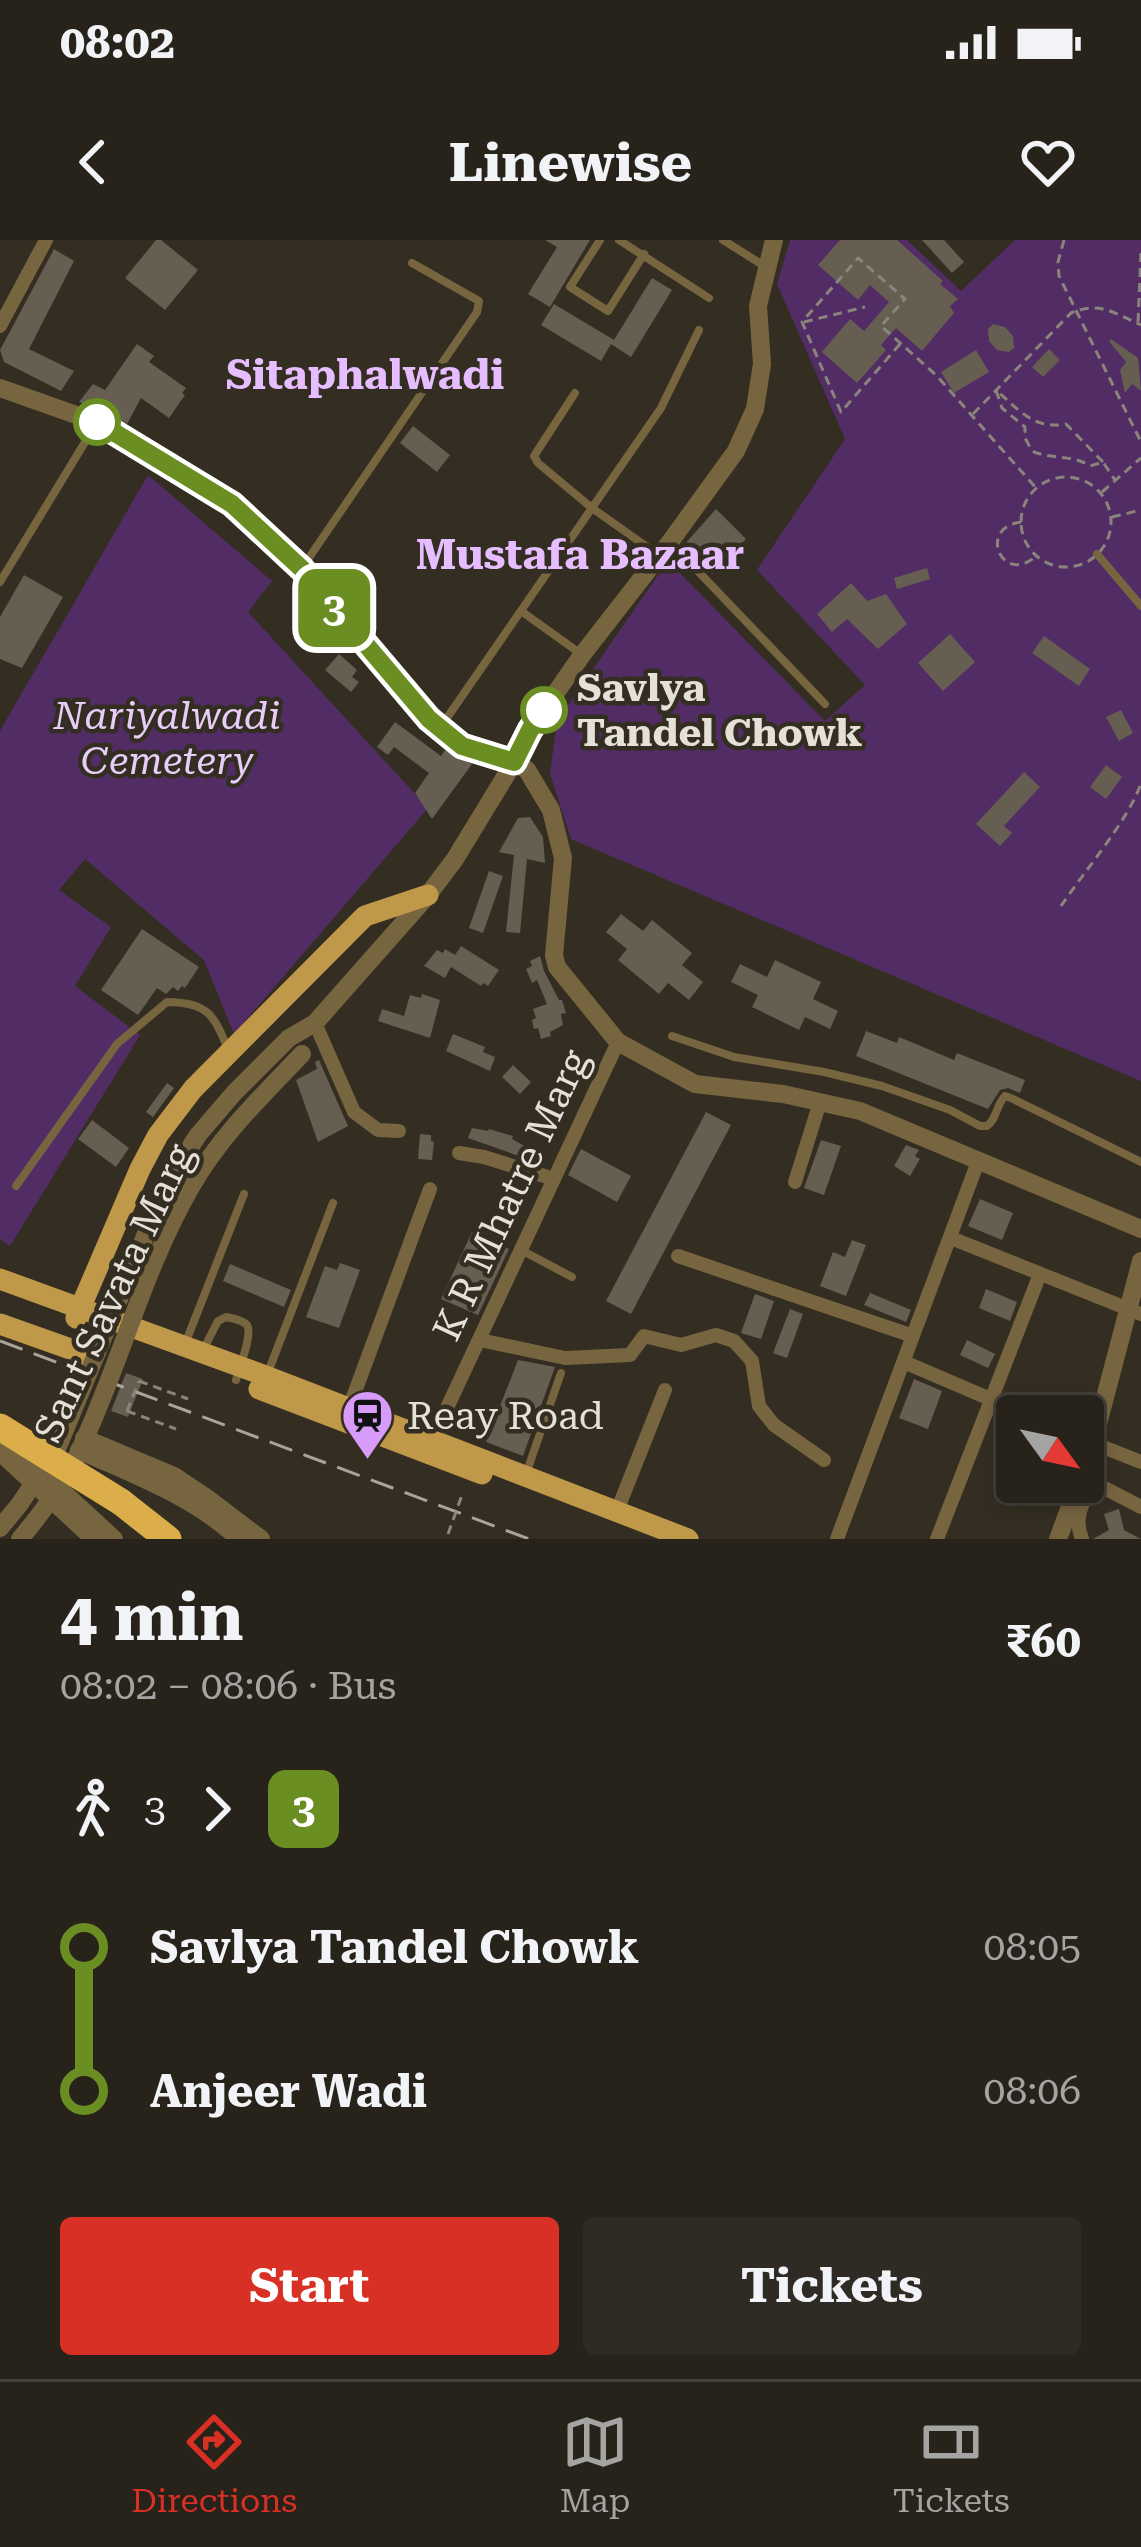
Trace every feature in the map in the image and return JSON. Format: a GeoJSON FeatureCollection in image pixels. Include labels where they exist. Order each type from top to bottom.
{"type":"FeatureCollection","features":[{"type":"Feature","properties":{"kind":"highway"},"geometry":{"type":"LineString","coordinates":[[0,1430],[121,1502],[168,1539]]}},
{"type":"Feature","properties":{"kind":"highway"},"geometry":{"type":"LineString","coordinates":[[0,1448],[38,1466],[143,1539]]}},
{"type":"Feature","properties":{"kind":"main road"},"geometry":{"type":"LineString","coordinates":[[77,1315],[140,1169],[158,1135],[193,1089],[365,916],[428,895]]}},
{"type":"Feature","properties":{"kind":"main road"},"geometry":{"type":"LineString","coordinates":[[0,1280],[77,1315],[264,1383],[435,1458],[655,1539]]}},
{"type":"Feature","properties":{"kind":"main road"},"geometry":{"type":"LineString","coordinates":[[0,1293],[192,1350],[238,1373]]}},
{"type":"Feature","properties":{"kind":"main road"},"geometry":{"type":"LineString","coordinates":[[0,1324],[93,1358]]}},
{"type":"Feature","properties":{"kind":"main road"},"geometry":{"type":"LineString","coordinates":[[264,1383],[349,1408],[688,1539]]}},
{"type":"Feature","properties":{"kind":"street"},"geometry":{"type":"LineString","coordinates":[[0,326],[46,240]]}},
{"type":"Feature","properties":{"kind":"street","name":"Sant Savata Marg"},"geometry":{"type":"LineString","coordinates":[[20,1539],[44,1510],[82,1444],[140,1296],[188,1191],[212,1152],[315,1023],[428,895],[582,655],[736,451],[755,410],[762,364],[758,306],[774,240]]}},
{"type":"Feature","properties":{"kind":"street"},"geometry":{"type":"LineString","coordinates":[[0,388],[97,422],[232,504],[302,569],[439,729],[462,746],[526,770],[551,810],[563,858],[556,967],[618,1042],[694,1084],[784,1094],[860,1111],[1141,1229]]}},
{"type":"Feature","properties":{"kind":"street"},"geometry":{"type":"LineString","coordinates":[[315,1023],[354,1112],[378,1130],[399,1131]]}},
{"type":"Feature","properties":{"kind":"street","name":"K R Mhatre Marg"},"geometry":{"type":"LineString","coordinates":[[432,1440],[618,1042]]}},
{"type":"Feature","properties":{"kind":"street","name":"Sant Savata Marg"},"geometry":{"type":"LineString","coordinates":[[0,1528],[57,1449],[166,1184],[198,1135],[234,1093],[296,1046]]}},
{"type":"Feature","properties":{"kind":"street"},"geometry":{"type":"LineString","coordinates":[[795,1182],[820,1102]]}},
{"type":"Feature","properties":{"kind":"street"},"geometry":{"type":"LineString","coordinates":[[459,1153],[554,1179]]}},
{"type":"Feature","properties":{"kind":"street"},"geometry":{"type":"LineString","coordinates":[[837,1539],[979,1159]]}},
{"type":"Feature","properties":{"kind":"street"},"geometry":{"type":"LineString","coordinates":[[349,1408],[430,1189]]}},
{"type":"Feature","properties":{"kind":"street"},"geometry":{"type":"LineString","coordinates":[[951,1238],[1134,1312]]}},
{"type":"Feature","properties":{"kind":"street"},"geometry":{"type":"LineString","coordinates":[[678,1256],[913,1336]]}},
{"type":"Feature","properties":{"kind":"street"},"geometry":{"type":"LineString","coordinates":[[1104,1396],[1134,1312],[1141,1262]]}},
{"type":"Feature","properties":{"kind":"street"},"geometry":{"type":"LineString","coordinates":[[937,1539],[1040,1274]]}},
{"type":"Feature","properties":{"kind":"street"},"geometry":{"type":"LineString","coordinates":[[480,1340],[566,1358],[630,1355],[644,1336],[681,1345],[716,1335],[734,1342],[752,1361],[759,1406],[774,1425],[824,1460]]}},
{"type":"Feature","properties":{"kind":"street"},"geometry":{"type":"LineString","coordinates":[[904,1362],[996,1402]]}},
{"type":"Feature","properties":{"kind":"street"},"geometry":{"type":"LineString","coordinates":[[617,1511],[665,1390]]}},
{"type":"Feature","properties":{"kind":"street"},"geometry":{"type":"LineString","coordinates":[[0,1430],[114,1539]]}},
{"type":"Feature","properties":{"kind":"street"},"geometry":{"type":"LineString","coordinates":[[82,1444],[220,1521],[239,1539]]}},
{"type":"Feature","properties":{"kind":"street"},"geometry":{"type":"LineString","coordinates":[[82,1444],[174,1476],[260,1539]]}},
{"type":"Feature","properties":{"kind":"street"},"geometry":{"type":"LineString","coordinates":[[1104,1447],[1141,1462]]}},
{"type":"Feature","properties":{"kind":"street"},"geometry":{"type":"LineString","coordinates":[[0,1448],[94,1539]]}},
{"type":"Feature","properties":{"kind":"street"},"geometry":{"type":"LineString","coordinates":[[1104,1488],[1141,1508]]}},
{"type":"Feature","properties":{"kind":"street"},"geometry":{"type":"LineString","coordinates":[[1058,1539],[1074,1503]]}},
{"type":"Feature","properties":{"kind":"street"},"geometry":{"type":"LineString","coordinates":[[1080,1503],[1077,1528],[1082,1539]]}},
{"type":"Feature","properties":{"kind":"lane"},"geometry":{"type":"LineString","coordinates":[[600,240],[570,287],[608,311],[644,254]]}},
{"type":"Feature","properties":{"kind":"lane"},"geometry":{"type":"LineString","coordinates":[[619,240],[709,298]]}},
{"type":"Feature","properties":{"kind":"lane"},"geometry":{"type":"LineString","coordinates":[[723,240],[766,267]]}},
{"type":"Feature","properties":{"kind":"lane"},"geometry":{"type":"LineString","coordinates":[[302,569],[477,312],[478,302],[412,262]]}},
{"type":"Feature","properties":{"kind":"lane"},"geometry":{"type":"LineString","coordinates":[[439,729],[661,408],[699,330]]}},
{"type":"Feature","properties":{"kind":"lane"},"geometry":{"type":"LineString","coordinates":[[575,393],[533,456],[538,463],[592,508],[664,549],[825,704]]}},
{"type":"Feature","properties":{"kind":"lane"},"geometry":{"type":"LineString","coordinates":[[0,582],[97,422]]}},
{"type":"Feature","properties":{"kind":"lane"},"geometry":{"type":"LineString","coordinates":[[1096,554],[1141,607]]}},
{"type":"Feature","properties":{"kind":"lane"},"geometry":{"type":"LineString","coordinates":[[521,610],[582,655]]}},
{"type":"Feature","properties":{"kind":"lane"},"geometry":{"type":"LineString","coordinates":[[16,1186],[117,1044],[167,1002],[194,1002],[213,1016],[230,1052]]}},
{"type":"Feature","properties":{"kind":"lane"},"geometry":{"type":"LineString","coordinates":[[672,1036],[734,1057],[882,1086],[980,1126],[992,1123],[1005,1096],[1141,1162]]}},
{"type":"Feature","properties":{"kind":"lane"},"geometry":{"type":"LineString","coordinates":[[192,1350],[244,1194]]}},
{"type":"Feature","properties":{"kind":"lane"},"geometry":{"type":"LineString","coordinates":[[264,1383],[333,1203]]}},
{"type":"Feature","properties":{"kind":"lane"},"geometry":{"type":"LineString","coordinates":[[521,1250],[572,1277]]}},
{"type":"Feature","properties":{"kind":"lane"},"geometry":{"type":"LineString","coordinates":[[192,1350],[226,1317],[242,1321],[249,1334],[238,1373]]}},
{"type":"Feature","properties":{"kind":"lane"},"geometry":{"type":"LineString","coordinates":[[525,1475],[561,1373]]}},
{"type":"Feature","properties":{"kind":"path"},"geometry":{"type":"LineString","coordinates":[[1064,240],[1059,277],[1141,442]]}},
{"type":"Feature","properties":{"kind":"path"},"geometry":{"type":"LineString","coordinates":[[972,416],[1071,313],[1086,306],[1100,307],[1139,325],[1141,253]]}},
{"type":"Feature","properties":{"kind":"path"},"geometry":{"type":"LineString","coordinates":[[802,322],[858,258],[904,299],[880,326],[937,376],[1036,488]]}},
{"type":"Feature","properties":{"kind":"path"},"geometry":{"type":"LineString","coordinates":[[802,322],[865,307]]}},
{"type":"Feature","properties":{"kind":"path"},"geometry":{"type":"LineString","coordinates":[[802,322],[841,412],[900,344]]}},
{"type":"Feature","properties":{"kind":"path"},"geometry":{"type":"LineString","coordinates":[[996,390],[1001,408],[1025,427],[1032,451],[1081,459],[1090,466],[1103,462]]}},
{"type":"Feature","properties":{"kind":"path"},"geometry":{"type":"LineString","coordinates":[[996,390],[1033,421],[1044,426],[1066,424],[1115,480]]}},
{"type":"Feature","properties":{"kind":"path"},"geometry":{"type":"LineString","coordinates":[[1101,493],[1141,458]]}},
{"type":"Feature","properties":{"kind":"path"},"geometry":{"type":"LineString","coordinates":[[1076,478],[1101,493],[1111,517],[1105,544],[1096,554],[1073,566],[1036,556],[1021,522],[1036,488],[1048,480],[1076,478]]}},
{"type":"Feature","properties":{"kind":"path"},"geometry":{"type":"LineString","coordinates":[[1111,517],[1141,510]]}},
{"type":"Feature","properties":{"kind":"path"},"geometry":{"type":"LineString","coordinates":[[1021,522],[1000,530],[998,553],[1016,566],[1036,556]]}},
{"type":"Feature","properties":{"kind":"path"},"geometry":{"type":"LineString","coordinates":[[1060,906],[1141,783]]}},
{"type":"Feature","properties":{"kind":"path"},"geometry":{"type":"LineString","coordinates":[[176,1429],[127,1411],[139,1381],[188,1399]]}},
{"type":"Feature","properties":{"kind":"path"},"geometry":{"type":"LineString","coordinates":[[448,1534],[462,1496]]}},
{"type":"Feature","properties":{"kind":"green space"},"geometry":{"type":"Polygon","coordinates":[[[790,240],[907,240],[961,291],[1015,240],[1141,240],[1141,1081],[571,839],[550,774],[557,721],[668,561],[825,721],[865,685],[757,570],[845,439],[777,284],[790,240]]]}},
{"type":"Feature","properties":{"kind":"green space","name":"Nariyalwadi Cemetery"},"geometry":{"type":"Polygon","coordinates":[[[148,475],[272,581],[248,612],[428,808],[234,1034],[204,960],[85,859],[59,890],[111,927],[75,986],[140,1035],[10,1246],[0,1239],[0,731],[148,475]]]}},
{"type":"Feature","properties":{"kind":"building"},"geometry":{"type":"Polygon","coordinates":[[[156,240],[198,270],[165,310],[125,278],[156,240]]]}},
{"type":"Feature","properties":{"kind":"building"},"geometry":{"type":"Polygon","coordinates":[[[545,240],[590,240],[550,307],[528,294],[557,247],[545,240]]]}},
{"type":"Feature","properties":{"kind":"building"},"geometry":{"type":"Polygon","coordinates":[[[840,240],[897,240],[958,299],[950,306],[954,313],[922,351],[896,328],[881,345],[886,350],[857,383],[822,352],[850,319],[864,331],[889,302],[870,285],[858,300],[818,265],[840,240]]]}},
{"type":"Feature","properties":{"kind":"building"},"geometry":{"type":"Polygon","coordinates":[[[922,240],[944,240],[964,262],[952,273],[922,240]]]}},
{"type":"Feature","properties":{"kind":"building"},"geometry":{"type":"Polygon","coordinates":[[[54,249],[74,261],[29,349],[74,371],[61,391],[4,362],[0,350],[54,249]]]}},
{"type":"Feature","properties":{"kind":"building"},"geometry":{"type":"Polygon","coordinates":[[[652,278],[672,290],[631,357],[611,344],[601,361],[541,325],[554,304],[614,340],[652,278]]]}},
{"type":"Feature","properties":{"kind":"building"},"geometry":{"type":"Polygon","coordinates":[[[993,324],[1005,327],[1013,336],[1014,348],[1009,352],[997,350],[989,341],[988,329],[993,324]]]}},
{"type":"Feature","properties":{"kind":"building"},"geometry":{"type":"Polygon","coordinates":[[[1111,339],[1138,358],[1141,391],[1132,384],[1125,393],[1120,370],[1126,362],[1111,339]]]}},
{"type":"Feature","properties":{"kind":"building"},"geometry":{"type":"Polygon","coordinates":[[[137,344],[154,356],[149,362],[186,388],[169,418],[141,398],[127,424],[79,402],[93,384],[105,390],[137,344]]]}},
{"type":"Feature","properties":{"kind":"building"},"geometry":{"type":"Polygon","coordinates":[[[1049,349],[1060,360],[1043,377],[1032,367],[1049,349]]]}},
{"type":"Feature","properties":{"kind":"building"},"geometry":{"type":"Polygon","coordinates":[[[976,350],[989,372],[954,393],[941,372],[976,350]]]}},
{"type":"Feature","properties":{"kind":"building"},"geometry":{"type":"Polygon","coordinates":[[[413,426],[450,455],[437,472],[400,443],[413,426]]]}},
{"type":"Feature","properties":{"kind":"building"},"geometry":{"type":"Polygon","coordinates":[[[716,509],[746,539],[712,574],[684,545],[716,509]]]}},
{"type":"Feature","properties":{"kind":"building"},"geometry":{"type":"Polygon","coordinates":[[[927,568],[930,579],[897,589],[894,578],[927,568]]]}},
{"type":"Feature","properties":{"kind":"building"},"geometry":{"type":"Polygon","coordinates":[[[24,575],[63,597],[22,668],[0,659],[0,617],[24,575]]]}},
{"type":"Feature","properties":{"kind":"building"},"geometry":{"type":"Polygon","coordinates":[[[851,583],[867,601],[886,594],[907,624],[878,649],[847,619],[832,632],[817,614],[851,583]]]}},
{"type":"Feature","properties":{"kind":"building"},"geometry":{"type":"Polygon","coordinates":[[[950,634],[975,662],[943,691],[918,663],[950,634]]]}},
{"type":"Feature","properties":{"kind":"building"},"geometry":{"type":"Polygon","coordinates":[[[1044,636],[1090,669],[1079,686],[1032,653],[1044,636]]]}},
{"type":"Feature","properties":{"kind":"building"},"geometry":{"type":"Polygon","coordinates":[[[339,654],[357,670],[352,677],[359,682],[351,692],[325,670],[339,654]]]}},
{"type":"Feature","properties":{"kind":"building"},"geometry":{"type":"Polygon","coordinates":[[[1121,710],[1133,733],[1119,741],[1106,717],[1121,710]]]}},
{"type":"Feature","properties":{"kind":"building"},"geometry":{"type":"Polygon","coordinates":[[[395,722],[441,756],[445,750],[472,764],[432,819],[415,793],[429,773],[394,747],[388,755],[377,747],[395,722]]]}},
{"type":"Feature","properties":{"kind":"building"},"geometry":{"type":"Polygon","coordinates":[[[1106,765],[1122,777],[1106,799],[1090,787],[1106,765]]]}},
{"type":"Feature","properties":{"kind":"building"},"geometry":{"type":"Polygon","coordinates":[[[1024,772],[1040,787],[1004,826],[1012,833],[1000,846],[976,824],[1024,772]]]}},
{"type":"Feature","properties":{"kind":"building"},"geometry":{"type":"Polygon","coordinates":[[[530,817],[543,837],[545,863],[527,859],[520,933],[506,932],[514,855],[499,852],[518,818],[530,817]]]}},
{"type":"Feature","properties":{"kind":"building"},"geometry":{"type":"Polygon","coordinates":[[[489,871],[503,876],[483,933],[469,928],[489,871]]]}},
{"type":"Feature","properties":{"kind":"building"},"geometry":{"type":"Polygon","coordinates":[[[621,914],[643,931],[652,920],[692,953],[682,965],[703,982],[689,1000],[668,983],[659,994],[618,960],[627,949],[606,932],[621,914]]]}},
{"type":"Feature","properties":{"kind":"building"},"geometry":{"type":"Polygon","coordinates":[[[142,929],[199,967],[185,988],[173,987],[166,994],[157,988],[138,1015],[101,990],[142,929]]]}},
{"type":"Feature","properties":{"kind":"building"},"geometry":{"type":"Polygon","coordinates":[[[461,946],[499,970],[488,986],[451,967],[445,978],[424,966],[437,950],[455,955],[461,946]]]}},
{"type":"Feature","properties":{"kind":"building"},"geometry":{"type":"Polygon","coordinates":[[[540,956],[566,1013],[561,1014],[563,1025],[541,1039],[538,1028],[534,1029],[533,1009],[547,1004],[537,980],[532,983],[526,969],[540,956]]]}},
{"type":"Feature","properties":{"kind":"building"},"geometry":{"type":"Polygon","coordinates":[[[775,960],[821,982],[813,999],[838,1011],[830,1029],[805,1017],[799,1030],[752,1007],[758,995],[731,982],[740,964],[767,977],[775,960]]]}},
{"type":"Feature","properties":{"kind":"building"},"geometry":{"type":"Polygon","coordinates":[[[422,994],[440,1000],[430,1038],[378,1021],[382,1009],[404,1016],[410,995],[421,998],[422,994]]]}},
{"type":"Feature","properties":{"kind":"building"},"geometry":{"type":"Polygon","coordinates":[[[866,1031],[897,1043],[899,1037],[954,1060],[957,1053],[1025,1080],[1020,1093],[1000,1090],[988,1109],[856,1056],[866,1031]]]}},
{"type":"Feature","properties":{"kind":"building"},"geometry":{"type":"Polygon","coordinates":[[[453,1034],[485,1047],[483,1052],[495,1057],[490,1071],[446,1051],[453,1034]]]}},
{"type":"Feature","properties":{"kind":"building"},"geometry":{"type":"Polygon","coordinates":[[[319,1060],[348,1126],[318,1142],[296,1080],[317,1069],[319,1060]]]}},
{"type":"Feature","properties":{"kind":"building"},"geometry":{"type":"Polygon","coordinates":[[[513,1065],[531,1082],[520,1094],[502,1077],[513,1065]]]}},
{"type":"Feature","properties":{"kind":"building"},"geometry":{"type":"Polygon","coordinates":[[[167,1083],[174,1088],[153,1117],[146,1112],[167,1083]]]}},
{"type":"Feature","properties":{"kind":"building"},"geometry":{"type":"Polygon","coordinates":[[[706,1112],[731,1125],[631,1314],[606,1301],[706,1112]]]}},
{"type":"Feature","properties":{"kind":"building"},"geometry":{"type":"Polygon","coordinates":[[[92,1120],[129,1148],[116,1167],[78,1139],[92,1120]]]}},
{"type":"Feature","properties":{"kind":"building"},"geometry":{"type":"Polygon","coordinates":[[[472,1128],[513,1136],[537,1153],[533,1161],[468,1138],[472,1128]]]}},
{"type":"Feature","properties":{"kind":"building"},"geometry":{"type":"Polygon","coordinates":[[[420,1134],[431,1135],[432,1160],[418,1159],[420,1134]]]}},
{"type":"Feature","properties":{"kind":"building"},"geometry":{"type":"Polygon","coordinates":[[[821,1140],[841,1146],[824,1195],[804,1188],[821,1140]]]}},
{"type":"Feature","properties":{"kind":"building"},"geometry":{"type":"Polygon","coordinates":[[[906,1145],[919,1150],[915,1156],[920,1159],[910,1176],[894,1166],[906,1145]]]}},
{"type":"Feature","properties":{"kind":"building"},"geometry":{"type":"Polygon","coordinates":[[[581,1149],[631,1176],[617,1202],[568,1175],[581,1149]]]}},
{"type":"Feature","properties":{"kind":"building"},"geometry":{"type":"Polygon","coordinates":[[[980,1199],[1013,1213],[1002,1240],[968,1226],[980,1199]]]}},
{"type":"Feature","properties":{"kind":"building"},"geometry":{"type":"Polygon","coordinates":[[[472,1232],[509,1249],[478,1315],[441,1299],[472,1232]]]}},
{"type":"Feature","properties":{"kind":"building"},"geometry":{"type":"Polygon","coordinates":[[[852,1240],[866,1245],[846,1296],[820,1286],[833,1252],[845,1257],[852,1240]]]}},
{"type":"Feature","properties":{"kind":"building"},"geometry":{"type":"Polygon","coordinates":[[[340,1263],[360,1270],[339,1328],[306,1317],[325,1266],[337,1270],[340,1263]]]}},
{"type":"Feature","properties":{"kind":"building"},"geometry":{"type":"Polygon","coordinates":[[[230,1264],[291,1290],[284,1307],[223,1281],[230,1264]]]}},
{"type":"Feature","properties":{"kind":"building"},"geometry":{"type":"Polygon","coordinates":[[[986,1289],[1017,1302],[1010,1321],[979,1308],[986,1289]]]}},
{"type":"Feature","properties":{"kind":"building"},"geometry":{"type":"Polygon","coordinates":[[[870,1293],[911,1310],[906,1322],[864,1305],[870,1293]]]}},
{"type":"Feature","properties":{"kind":"building"},"geometry":{"type":"Polygon","coordinates":[[[755,1294],[774,1301],[761,1339],[741,1333],[755,1294]]]}},
{"type":"Feature","properties":{"kind":"building"},"geometry":{"type":"Polygon","coordinates":[[[790,1309],[803,1314],[787,1358],[773,1353],[790,1309]]]}},
{"type":"Feature","properties":{"kind":"building"},"geometry":{"type":"Polygon","coordinates":[[[967,1340],[995,1354],[988,1368],[960,1355],[967,1340]]]}},
{"type":"Feature","properties":{"kind":"building"},"geometry":{"type":"Polygon","coordinates":[[[518,1360],[555,1367],[523,1456],[486,1442],[518,1360]]]}},
{"type":"Feature","properties":{"kind":"building"},"geometry":{"type":"Polygon","coordinates":[[[126,1373],[143,1379],[128,1417],[111,1411],[126,1373]]]}},
{"type":"Feature","properties":{"kind":"building"},"geometry":{"type":"Polygon","coordinates":[[[914,1379],[942,1391],[928,1429],[899,1418],[914,1379]]]}},
{"type":"Feature","properties":{"kind":"building"},"geometry":{"type":"Polygon","coordinates":[[[1119,1509],[1124,1530],[1141,1539],[1093,1539],[1109,1530],[1104,1514],[1119,1509]]]}},
{"type":"Feature","properties":{"kind":"railway"},"geometry":{"type":"LineString","coordinates":[[0,1341],[529,1539]]}},
{"type":"Feature","properties":{"kind":"bus line","name":"3"},"geometry":{"type":"LineString","coordinates":[[97,422],[232,504],[302,569],[429,719],[462,746],[514,762],[544,710]]}},
{"type":"Feature","properties":{"kind":"place","name":"Savlya Tandel Chowk"},"geometry":{"type":"Point","coordinates":[544,710]}},
{"type":"Feature","properties":{"kind":"place","name":"Reay Road"},"geometry":{"type":"Point","coordinates":[368,1462]}},
{"type":"Feature","properties":{"kind":"district","name":"Sitaphalwadi"},"geometry":{"type":"Point","coordinates":[365,374]}},
{"type":"Feature","properties":{"kind":"district","name":"Mustafa Bazaar"},"geometry":{"type":"Point","coordinates":[580,554]}}]}
